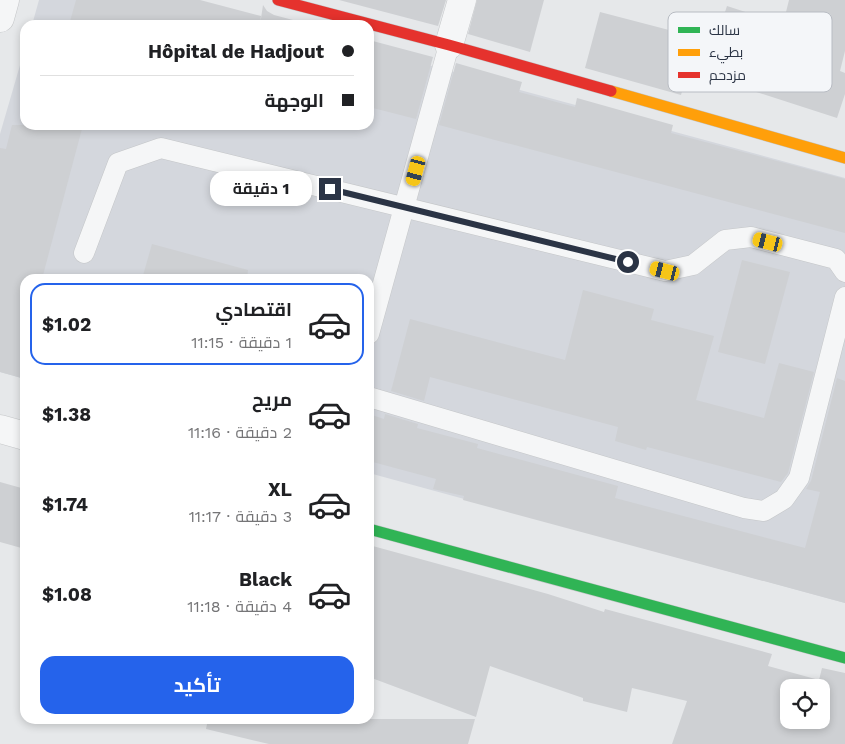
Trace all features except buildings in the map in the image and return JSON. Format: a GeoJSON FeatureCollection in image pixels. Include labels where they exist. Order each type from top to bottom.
{"type":"FeatureCollection","features":[{"type":"Feature","properties":{"kind":"street"},"geometry":{"type":"LineString","coordinates":[[0,18],[5,0]]}},
{"type":"Feature","properties":{"kind":"street"},"geometry":{"type":"LineString","coordinates":[[278,0],[354,20]]}},
{"type":"Feature","properties":{"kind":"street"},"geometry":{"type":"LineString","coordinates":[[449,45],[462,0]]}},
{"type":"Feature","properties":{"kind":"street"},"geometry":{"type":"LineString","coordinates":[[374,25],[845,158]]}},
{"type":"Feature","properties":{"kind":"street"},"geometry":{"type":"LineString","coordinates":[[0,429],[20,435]]}},
{"type":"Feature","properties":{"kind":"street"},"geometry":{"type":"LineString","coordinates":[[374,530],[845,658]]}},
{"type":"Feature","properties":{"kind":"lane"},"geometry":{"type":"LineString","coordinates":[[374,317],[406,207],[449,45]]}},
{"type":"Feature","properties":{"kind":"lane"},"geometry":{"type":"LineString","coordinates":[[84,254],[118,163],[161,148],[665,271],[693,265],[725,240],[750,237],[836,259],[845,272]]}},
{"type":"Feature","properties":{"kind":"lane"},"geometry":{"type":"LineString","coordinates":[[374,398],[744,508],[764,511],[784,498],[799,478],[845,297]]}},
{"type":"Feature","properties":{"kind":"shaded area"},"geometry":{"type":"Polygon","coordinates":[[[39,0],[190,0],[264,20],[33,20],[39,0]]]}},
{"type":"Feature","properties":{"kind":"shaded area"},"geometry":{"type":"Polygon","coordinates":[[[374,50],[845,178],[845,603],[374,474],[374,274],[20,274],[20,378],[0,372],[0,134],[20,65],[20,130],[374,130],[374,50]]]}},
{"type":"Feature","properties":{"kind":"traffic: fast"},"geometry":{"type":"LineString","coordinates":[[374,530],[845,658]]}},
{"type":"Feature","properties":{"kind":"traffic: slow"},"geometry":{"type":"LineString","coordinates":[[611,91],[845,158]]}},
{"type":"Feature","properties":{"kind":"traffic: jam"},"geometry":{"type":"LineString","coordinates":[[278,0],[354,20]]}},
{"type":"Feature","properties":{"kind":"traffic: jam"},"geometry":{"type":"LineString","coordinates":[[374,25],[611,91]]}},
{"type":"Feature","properties":{"kind":"route"},"geometry":{"type":"LineString","coordinates":[[330,189],[628,262]]}}]}
